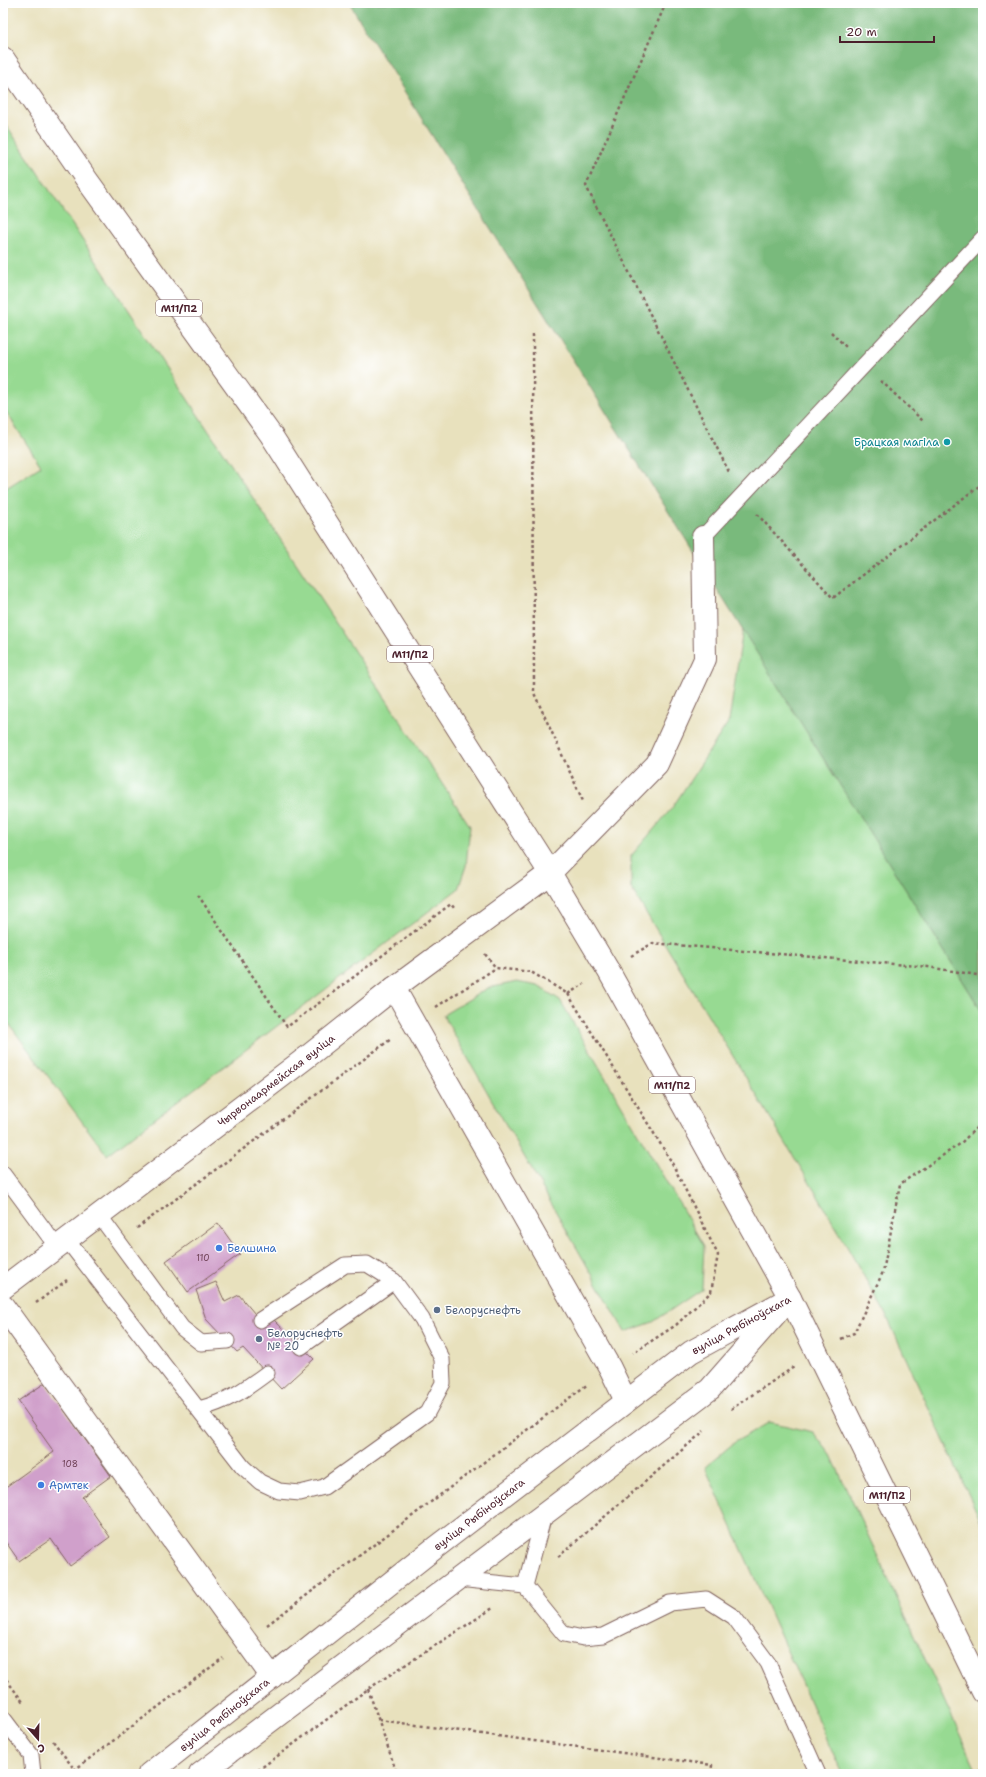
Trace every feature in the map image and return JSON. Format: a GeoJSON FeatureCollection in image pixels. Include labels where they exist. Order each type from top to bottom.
{"type":"FeatureCollection","features":[{"type":"Feature","properties":{"kind":"main road","name":"М11/П2"},"geometry":{"type":"LineString","coordinates":[[3,58],[87,180],[271,435],[550,873],[608,970],[790,1298],[983,1692]]}},
{"type":"Feature","properties":{"kind":"main road","name":"Чырвонаармейская вуліца"},"geometry":{"type":"LineString","coordinates":[[3,1288],[394,988],[550,873],[657,764],[705,659],[703,537]]}},
{"type":"Feature","properties":{"kind":"main road"},"geometry":{"type":"LineString","coordinates":[[394,988],[610,1368],[626,1401]]}},
{"type":"Feature","properties":{"kind":"main road","name":"вуліца Рыбіноўскага"},"geometry":{"type":"LineString","coordinates":[[149,1774],[436,1547],[691,1352],[790,1298]]}},
{"type":"Feature","properties":{"kind":"main road","name":"вуліца Рыбіноўскага"},"geometry":{"type":"LineString","coordinates":[[200,1774],[710,1389],[790,1298]]}},
{"type":"Feature","properties":{"kind":"main road"},"geometry":{"type":"LineString","coordinates":[[8,1313],[272,1677]]}},
{"type":"Feature","properties":{"kind":"lane"},"geometry":{"type":"LineString","coordinates":[[703,537],[983,238]]}},
{"type":"Feature","properties":{"kind":"lane"},"geometry":{"type":"LineString","coordinates":[[3,1174],[62,1243],[87,1266],[243,1467],[260,1482],[280,1491],[300,1493],[324,1487],[427,1414],[443,1383],[442,1359],[422,1319],[394,1281],[367,1264],[345,1265],[260,1320]]}},
{"type":"Feature","properties":{"kind":"lane"},"geometry":{"type":"LineString","coordinates":[[99,1215],[182,1328],[201,1343],[227,1341]]}},
{"type":"Feature","properties":{"kind":"lane"},"geometry":{"type":"LineString","coordinates":[[301,1347],[394,1281]]}},
{"type":"Feature","properties":{"kind":"lane"},"geometry":{"type":"LineString","coordinates":[[199,1409],[220,1403],[240,1393],[267,1373]]}},
{"type":"Feature","properties":{"kind":"lane"},"geometry":{"type":"LineString","coordinates":[[525,1586],[544,1515]]}},
{"type":"Feature","properties":{"kind":"lane"},"geometry":{"type":"LineString","coordinates":[[458,1579],[525,1586],[564,1634],[583,1638],[603,1636],[670,1603],[706,1600],[734,1617],[768,1663],[818,1774]]}},
{"type":"Feature","properties":{"kind":"lane"},"geometry":{"type":"LineString","coordinates":[[3,1718],[31,1755],[33,1774]]}},
{"type":"Feature","properties":{"kind":"path"},"geometry":{"type":"LineString","coordinates":[[666,3],[586,186],[741,497],[833,598],[983,483]]}},
{"type":"Feature","properties":{"kind":"path"},"geometry":{"type":"LineString","coordinates":[[533,334],[534,693],[595,827]]}},
{"type":"Feature","properties":{"kind":"path"},"geometry":{"type":"LineString","coordinates":[[865,365],[923,420]]}},
{"type":"Feature","properties":{"kind":"path"},"geometry":{"type":"LineString","coordinates":[[198,895],[287,1027]]}},
{"type":"Feature","properties":{"kind":"path"},"geometry":{"type":"LineString","coordinates":[[653,943],[928,966],[983,976]]}},
{"type":"Feature","properties":{"kind":"path"},"geometry":{"type":"LineString","coordinates":[[68,1774],[610,1368],[676,1325],[710,1292],[718,1255],[671,1161],[568,994],[530,972],[496,968],[414,1022],[118,1242]]}},
{"type":"Feature","properties":{"kind":"path"},"geometry":{"type":"LineString","coordinates":[[854,1332],[883,1272],[900,1184],[960,1144],[983,1121]]}},
{"type":"Feature","properties":{"kind":"path"},"geometry":{"type":"LineString","coordinates":[[8,1313],[87,1266]]}},
{"type":"Feature","properties":{"kind":"path"},"geometry":{"type":"LineString","coordinates":[[368,1689],[396,1774]]}},
{"type":"Feature","properties":{"kind":"path"},"geometry":{"type":"LineString","coordinates":[[379,1720],[712,1765],[711,1774]]}},
{"type":"Feature","properties":{"kind":"path"},"geometry":{"type":"LineString","coordinates":[[972,1774],[983,1769]]}},
{"type":"Feature","properties":{"kind":"green space"},"geometry":{"type":"Polygon","coordinates":[[[349,3],[983,3],[983,1013],[349,3]]]}},
{"type":"Feature","properties":{"kind":"green space"},"geometry":{"type":"Polygon","coordinates":[[[3,120],[470,826],[466,866],[458,889],[107,1155],[6,1020],[3,1021],[3,490],[41,466],[3,407],[3,120]]]}},
{"type":"Feature","properties":{"kind":"green space"},"geometry":{"type":"Polygon","coordinates":[[[743,629],[983,1013],[983,1526],[887,1317],[828,1213],[631,888],[631,856],[672,808],[729,721],[743,629]]]}},
{"type":"Feature","properties":{"kind":"green space"},"geometry":{"type":"Polygon","coordinates":[[[517,982],[538,986],[560,1000],[704,1246],[702,1289],[653,1322],[625,1332],[443,1015],[488,988],[517,982]]]}},
{"type":"Feature","properties":{"kind":"green space"},"geometry":{"type":"Polygon","coordinates":[[[770,1422],[813,1432],[831,1455],[978,1774],[842,1774],[705,1467],[735,1442],[770,1422]]]}},
{"type":"Feature","properties":{"kind":"building"},"geometry":{"type":"Polygon","coordinates":[[[218,1223],[240,1254],[188,1292],[166,1261],[218,1223]]]}},
{"type":"Feature","properties":{"kind":"building"},"geometry":{"type":"Polygon","coordinates":[[[216,1282],[225,1302],[239,1295],[260,1320],[274,1320],[314,1359],[281,1389],[243,1348],[237,1352],[206,1319],[196,1290],[216,1282]]]}},
{"type":"Feature","properties":{"kind":"building"},"geometry":{"type":"Polygon","coordinates":[[[45,1383],[111,1476],[82,1497],[110,1537],[70,1566],[51,1539],[19,1561],[3,1538],[3,1489],[54,1452],[18,1401],[45,1383]]]}},
{"type":"Feature","properties":{"kind":"place","name":"Брацкая магіла"},"geometry":{"type":"Point","coordinates":[947,442]}},
{"type":"Feature","properties":{"kind":"place","name":"Белшина"},"geometry":{"type":"Point","coordinates":[219,1248]}},
{"type":"Feature","properties":{"kind":"place","name":"Белоруснефть"},"geometry":{"type":"Point","coordinates":[437,1310]}},
{"type":"Feature","properties":{"kind":"place","name":"Белоруснефть № 20"},"geometry":{"type":"Point","coordinates":[259,1339]}},
{"type":"Feature","properties":{"kind":"place","name":"Армтек"},"geometry":{"type":"Point","coordinates":[41,1485]}}]}
